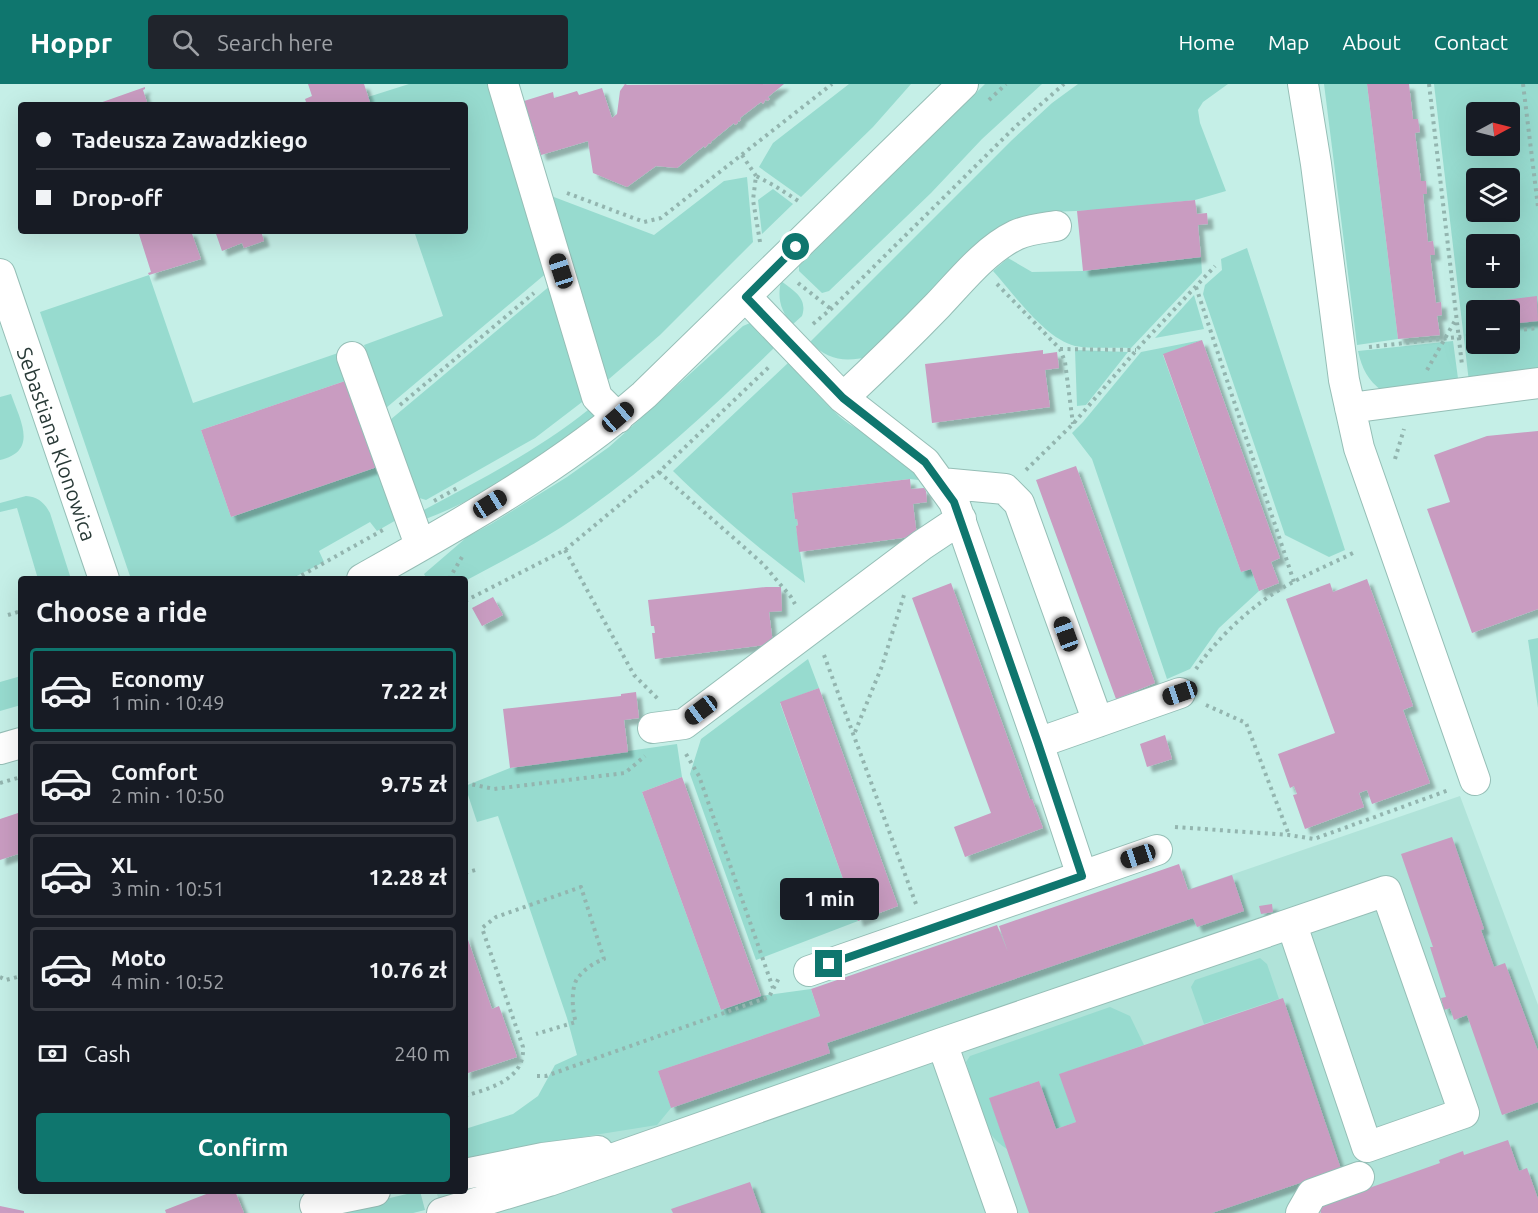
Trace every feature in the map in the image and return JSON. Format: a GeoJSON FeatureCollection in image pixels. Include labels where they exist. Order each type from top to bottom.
{"type":"FeatureCollection","features":[{"type":"Feature","properties":{"kind":"street"},"geometry":{"type":"LineString","coordinates":[[367,576],[565,458],[618,417],[746,297],[963,84]]}},
{"type":"Feature","properties":{"kind":"street"},"geometry":{"type":"LineString","coordinates":[[1303,84],[1316,164],[1340,350],[1359,448],[1475,780]]}},
{"type":"Feature","properties":{"kind":"street"},"geometry":{"type":"LineString","coordinates":[[512,86],[533,185],[561,271],[597,397],[618,417]]}},
{"type":"Feature","properties":{"kind":"street"},"geometry":{"type":"LineString","coordinates":[[843,398],[1001,244],[1034,229],[1056,226]]}},
{"type":"Feature","properties":{"kind":"street","name":"Sebastiana Klonowica"},"geometry":{"type":"LineString","coordinates":[[0,274],[103,576]]}},
{"type":"Feature","properties":{"kind":"street"},"geometry":{"type":"LineString","coordinates":[[746,297],[843,398],[925,462],[954,502],[1082,876]]}},
{"type":"Feature","properties":{"kind":"street"},"geometry":{"type":"LineString","coordinates":[[352,357],[420,545]]}},
{"type":"Feature","properties":{"kind":"street"},"geometry":{"type":"LineString","coordinates":[[1350,408],[1538,383]]}},
{"type":"Feature","properties":{"kind":"street"},"geometry":{"type":"LineString","coordinates":[[941,483],[1005,489],[1019,503],[1098,722]]}},
{"type":"Feature","properties":{"kind":"street"},"geometry":{"type":"LineString","coordinates":[[651,740],[684,724],[921,545],[961,519]]}},
{"type":"Feature","properties":{"kind":"street"},"geometry":{"type":"LineString","coordinates":[[1038,743],[1180,693]]}},
{"type":"Feature","properties":{"kind":"street"},"geometry":{"type":"LineString","coordinates":[[0,749],[18,744]]}},
{"type":"Feature","properties":{"kind":"street"},"geometry":{"type":"LineString","coordinates":[[797,970],[925,930],[1082,876],[1166,838]]}},
{"type":"Feature","properties":{"kind":"street"},"geometry":{"type":"LineString","coordinates":[[441,1213],[549,1181],[1386,891],[1464,1113],[1367,1147],[1292,925]]}},
{"type":"Feature","properties":{"kind":"street"},"geometry":{"type":"LineString","coordinates":[[942,1043],[1002,1213]]}},
{"type":"Feature","properties":{"kind":"street"},"geometry":{"type":"LineString","coordinates":[[468,1173],[543,1158],[660,1143]]}},
{"type":"Feature","properties":{"kind":"street"},"geometry":{"type":"LineString","coordinates":[[1301,1213],[1312,1194],[1359,1177]]}},
{"type":"Feature","properties":{"kind":"street"},"geometry":{"type":"LineString","coordinates":[[315,1203],[358,1194]]}},
{"type":"Feature","properties":{"kind":"path"},"geometry":{"type":"LineString","coordinates":[[533,185],[541,183],[644,222],[660,218],[832,84]]}},
{"type":"Feature","properties":{"kind":"path"},"geometry":{"type":"LineString","coordinates":[[1429,84],[1465,392]]}},
{"type":"Feature","properties":{"kind":"path"},"geometry":{"type":"LineString","coordinates":[[1523,84],[1538,207]]}},
{"type":"Feature","properties":{"kind":"path"},"geometry":{"type":"LineString","coordinates":[[742,155],[756,176],[801,202],[793,210]]}},
{"type":"Feature","properties":{"kind":"path"},"geometry":{"type":"LineString","coordinates":[[756,176],[753,200],[758,239],[764,249]]}},
{"type":"Feature","properties":{"kind":"path"},"geometry":{"type":"LineString","coordinates":[[753,250],[768,235]]}},
{"type":"Feature","properties":{"kind":"path"},"geometry":{"type":"LineString","coordinates":[[979,263],[1025,315],[1060,349],[1065,362],[1073,424]]}},
{"type":"Feature","properties":{"kind":"path"},"geometry":{"type":"LineString","coordinates":[[1005,489],[1051,448],[1136,350],[1215,266]]}},
{"type":"Feature","properties":{"kind":"path"},"geometry":{"type":"LineString","coordinates":[[376,425],[561,271]]}},
{"type":"Feature","properties":{"kind":"path"},"geometry":{"type":"LineString","coordinates":[[796,280],[831,309]]}},
{"type":"Feature","properties":{"kind":"path"},"geometry":{"type":"LineString","coordinates":[[1196,287],[1294,582]]}},
{"type":"Feature","properties":{"kind":"path"},"geometry":{"type":"LineString","coordinates":[[1520,330],[1538,328]]}},
{"type":"Feature","properties":{"kind":"path"},"geometry":{"type":"LineString","coordinates":[[1340,350],[1466,336]]}},
{"type":"Feature","properties":{"kind":"path"},"geometry":{"type":"LineString","coordinates":[[1060,349],[1136,350]]}},
{"type":"Feature","properties":{"kind":"path"},"geometry":{"type":"LineString","coordinates":[[659,472],[763,564],[792,597],[809,630],[820,643],[925,930]]}},
{"type":"Feature","properties":{"kind":"path"},"geometry":{"type":"LineString","coordinates":[[300,576],[459,486]]}},
{"type":"Feature","properties":{"kind":"path"},"geometry":{"type":"LineString","coordinates":[[566,550],[634,675],[684,724],[674,732],[699,776],[773,989]]}},
{"type":"Feature","properties":{"kind":"path"},"geometry":{"type":"LineString","coordinates":[[1288,835],[1246,723],[1180,693],[1208,652],[1253,608],[1294,582],[1355,552]]}},
{"type":"Feature","properties":{"kind":"path"},"geometry":{"type":"LineString","coordinates":[[854,733],[882,666],[905,591]]}},
{"type":"Feature","properties":{"kind":"path"},"geometry":{"type":"LineString","coordinates":[[8,615],[18,612]]}},
{"type":"Feature","properties":{"kind":"path"},"geometry":{"type":"LineString","coordinates":[[468,784],[494,789],[625,773],[651,740]]}},
{"type":"Feature","properties":{"kind":"path"},"geometry":{"type":"LineString","coordinates":[[0,783],[18,778]]}},
{"type":"Feature","properties":{"kind":"path"},"geometry":{"type":"LineString","coordinates":[[1166,838],[1288,835],[1314,839],[1475,780]]}},
{"type":"Feature","properties":{"kind":"path"},"geometry":{"type":"LineString","coordinates":[[468,872],[479,869]]}},
{"type":"Feature","properties":{"kind":"path"},"geometry":{"type":"LineString","coordinates":[[468,1095],[501,1084],[513,1075],[524,1055],[482,928],[496,917],[581,887],[604,959],[595,962],[576,980],[572,1011],[576,1022],[536,1034]]}},
{"type":"Feature","properties":{"kind":"path"},"geometry":{"type":"LineString","coordinates":[[537,1076],[546,1076],[769,997],[773,989],[797,970]]}},
{"type":"Feature","properties":{"kind":"path"},"geometry":{"type":"LineString","coordinates":[[0,977],[6,980],[18,977]]}},
{"type":"Feature","properties":{"kind":"shaded area"},"geometry":{"type":"Polygon","coordinates":[[[409,84],[494,84],[549,271],[386,408],[364,345],[443,316],[415,234],[468,234],[468,102],[370,102],[368,97],[409,84]]]}},
{"type":"Feature","properties":{"kind":"shaded area"},"geometry":{"type":"Polygon","coordinates":[[[849,84],[911,84],[873,127],[801,197],[759,167],[773,143],[849,84]]]}},
{"type":"Feature","properties":{"kind":"shaded area"},"geometry":{"type":"Polygon","coordinates":[[[985,84],[1042,84],[982,139],[931,193],[829,291],[822,293],[799,271],[799,266],[985,84]]]}},
{"type":"Feature","properties":{"kind":"shaded area"},"geometry":{"type":"Polygon","coordinates":[[[1078,84],[1228,84],[1203,102],[1198,110],[1200,123],[1226,191],[1195,200],[1100,210],[1051,212],[873,356],[839,359],[817,349],[810,342],[1012,140],[1052,103],[1078,84]]]}},
{"type":"Feature","properties":{"kind":"shaded area"},"geometry":{"type":"Polygon","coordinates":[[[1324,84],[1367,84],[1398,339],[1357,345],[1324,84]]]}},
{"type":"Feature","properties":{"kind":"shaded area"},"geometry":{"type":"Polygon","coordinates":[[[1434,84],[1538,84],[1538,373],[1469,382],[1434,84]]]}},
{"type":"Feature","properties":{"kind":"shaded area"},"geometry":{"type":"Polygon","coordinates":[[[747,177],[753,242],[660,335],[602,385],[546,194],[654,235],[724,181],[747,177]]]}},
{"type":"Feature","properties":{"kind":"shaded area"},"geometry":{"type":"Polygon","coordinates":[[[773,189],[793,204],[762,234],[758,200],[773,189]]]}},
{"type":"Feature","properties":{"kind":"shaded area"},"geometry":{"type":"Polygon","coordinates":[[[1247,248],[1345,550],[1329,557],[1285,535],[1203,294],[1205,285],[1222,270],[1221,259],[1247,248]]]}},
{"type":"Feature","properties":{"kind":"shaded area"},"geometry":{"type":"Polygon","coordinates":[[[1201,257],[1202,273],[1131,348],[1082,347],[1064,342],[1030,314],[993,271],[1008,258],[1032,272],[1083,271],[1201,257]]]}},
{"type":"Feature","properties":{"kind":"shaded area"},"geometry":{"type":"Polygon","coordinates":[[[149,275],[193,403],[338,353],[348,380],[201,430],[231,517],[377,467],[398,519],[377,531],[370,522],[319,551],[324,562],[297,576],[130,576],[40,312],[149,275]]]}},
{"type":"Feature","properties":{"kind":"shaded area"},"geometry":{"type":"Polygon","coordinates":[[[781,281],[799,296],[803,304],[802,316],[792,325],[781,304],[779,294],[781,281]]]}},
{"type":"Feature","properties":{"kind":"shaded area"},"geometry":{"type":"Polygon","coordinates":[[[551,285],[586,399],[535,438],[426,500],[416,497],[390,420],[551,285]]]}},
{"type":"Feature","properties":{"kind":"shaded area"},"geometry":{"type":"Polygon","coordinates":[[[1194,295],[1204,329],[1155,338],[1194,295]]]}},
{"type":"Feature","properties":{"kind":"shaded area"},"geometry":{"type":"Polygon","coordinates":[[[750,323],[773,339],[773,349],[697,421],[617,488],[560,528],[468,579],[468,576],[425,576],[424,574],[467,537],[567,477],[609,447],[743,326],[750,323]]]}},
{"type":"Feature","properties":{"kind":"shaded area"},"geometry":{"type":"Polygon","coordinates":[[[1202,340],[1163,355],[1241,572],[1251,569],[1259,591],[1219,628],[1190,669],[1167,679],[1092,459],[1072,433],[1141,352],[1202,340]]]}},
{"type":"Feature","properties":{"kind":"shaded area"},"geometry":{"type":"Polygon","coordinates":[[[1453,341],[1459,386],[1382,391],[1366,374],[1358,351],[1453,341]]]}},
{"type":"Feature","properties":{"kind":"shaded area"},"geometry":{"type":"Polygon","coordinates":[[[1075,350],[1128,352],[1086,405],[1077,406],[1075,350]]]}},
{"type":"Feature","properties":{"kind":"shaded area"},"geometry":{"type":"Polygon","coordinates":[[[788,363],[840,417],[905,459],[919,480],[910,479],[792,493],[805,583],[704,501],[673,471],[788,363]]]}},
{"type":"Feature","properties":{"kind":"shaded area"},"geometry":{"type":"Polygon","coordinates":[[[11,394],[22,424],[23,442],[12,456],[0,460],[0,397],[11,394]]]}},
{"type":"Feature","properties":{"kind":"shaded area"},"geometry":{"type":"Polygon","coordinates":[[[588,410],[600,413],[537,459],[493,487],[423,520],[422,511],[528,452],[588,410]]]}},
{"type":"Feature","properties":{"kind":"shaded area"},"geometry":{"type":"Polygon","coordinates":[[[26,496],[40,501],[45,506],[50,513],[70,576],[37,576],[17,508],[0,512],[0,503],[26,496]]]}},
{"type":"Feature","properties":{"kind":"shaded area"},"geometry":{"type":"Polygon","coordinates":[[[1538,638],[1538,708],[1528,640],[1538,638]]]}},
{"type":"Feature","properties":{"kind":"shaded area"},"geometry":{"type":"Polygon","coordinates":[[[808,659],[819,688],[780,703],[858,921],[756,960],[690,774],[701,739],[808,659]]]}},
{"type":"Feature","properties":{"kind":"shaded area"},"geometry":{"type":"Polygon","coordinates":[[[18,677],[18,706],[0,711],[0,682],[18,677]]]}},
{"type":"Feature","properties":{"kind":"shaded area"},"geometry":{"type":"Polygon","coordinates":[[[677,744],[682,777],[642,792],[721,1010],[761,996],[811,989],[820,1016],[658,1071],[671,1108],[657,1125],[468,1157],[468,1128],[513,1114],[538,1096],[555,1065],[577,1055],[567,1018],[498,816],[477,822],[468,795],[468,785],[510,768],[677,744]]]}},
{"type":"Feature","properties":{"kind":"shaded area"},"geometry":{"type":"Polygon","coordinates":[[[1460,796],[1538,1005],[1538,1213],[443,1213],[437,1194],[468,1194],[468,1134],[1460,796]]]}},
{"type":"Feature","properties":{"kind":"shaded area"},"geometry":{"type":"Polygon","coordinates":[[[1260,958],[1267,964],[1279,999],[1204,1024],[1191,987],[1195,980],[1260,958]]]}},
{"type":"Feature","properties":{"kind":"shaded area"},"geometry":{"type":"Polygon","coordinates":[[[1110,1007],[1130,1016],[1144,1045],[1060,1074],[1076,1122],[1056,1129],[1039,1081],[990,1098],[1007,1149],[997,1142],[979,1110],[966,1062],[970,1056],[1110,1007]]]}},
{"type":"Feature","properties":{"kind":"shaded area"},"geometry":{"type":"Polygon","coordinates":[[[407,1194],[421,1194],[425,1210],[413,1213],[336,1213],[342,1209],[407,1194]]]}},
{"type":"Feature","properties":{"kind":"building"},"geometry":{"type":"Polygon","coordinates":[[[308,84],[364,84],[370,102],[306,102],[305,99],[312,96],[308,84]]]}},
{"type":"Feature","properties":{"kind":"building"},"geometry":{"type":"Polygon","coordinates":[[[625,84],[784,84],[768,97],[770,99],[767,101],[766,99],[763,104],[761,102],[740,118],[738,123],[735,125],[734,123],[677,168],[656,166],[627,187],[593,173],[588,141],[541,155],[524,101],[553,92],[554,98],[577,91],[579,95],[602,88],[612,118],[617,114],[620,91],[625,84]]]}},
{"type":"Feature","properties":{"kind":"building"},"geometry":{"type":"Polygon","coordinates":[[[1367,84],[1409,84],[1413,119],[1418,119],[1420,132],[1415,133],[1421,181],[1426,181],[1427,194],[1423,194],[1428,242],[1433,241],[1435,255],[1430,255],[1436,303],[1441,302],[1442,315],[1437,316],[1440,335],[1398,339],[1367,84]]]}},
{"type":"Feature","properties":{"kind":"building"},"geometry":{"type":"Polygon","coordinates":[[[145,87],[143,90],[147,102],[102,102],[145,87]]]}},
{"type":"Feature","properties":{"kind":"building"},"geometry":{"type":"Polygon","coordinates":[[[1195,200],[1197,214],[1207,213],[1208,224],[1198,225],[1201,257],[1083,271],[1077,211],[1195,200]]]}},
{"type":"Feature","properties":{"kind":"building"},"geometry":{"type":"Polygon","coordinates":[[[139,234],[192,234],[201,259],[149,275],[148,273],[151,272],[139,234]]]}},
{"type":"Feature","properties":{"kind":"building"},"geometry":{"type":"Polygon","coordinates":[[[216,234],[262,234],[264,241],[244,248],[242,243],[222,251],[216,234]]]}},
{"type":"Feature","properties":{"kind":"building"},"geometry":{"type":"Polygon","coordinates":[[[1537,296],[1538,321],[1520,323],[1520,300],[1504,300],[1537,296]]]}},
{"type":"Feature","properties":{"kind":"building"},"geometry":{"type":"Polygon","coordinates":[[[1202,340],[1280,558],[1271,562],[1279,583],[1259,591],[1251,569],[1241,572],[1163,354],[1202,340]]]}},
{"type":"Feature","properties":{"kind":"building"},"geometry":{"type":"Polygon","coordinates":[[[1043,350],[1043,354],[1057,352],[1059,368],[1045,370],[1050,407],[932,423],[925,364],[1043,350]]]}},
{"type":"Feature","properties":{"kind":"building"},"geometry":{"type":"Polygon","coordinates":[[[348,380],[377,467],[231,517],[201,430],[348,380]]]}},
{"type":"Feature","properties":{"kind":"building"},"geometry":{"type":"Polygon","coordinates":[[[1538,431],[1538,609],[1472,633],[1427,509],[1450,502],[1434,455],[1487,436],[1538,431]]]}},
{"type":"Feature","properties":{"kind":"building"},"geometry":{"type":"Polygon","coordinates":[[[1076,466],[1155,683],[1116,699],[1036,480],[1076,466]]]}},
{"type":"Feature","properties":{"kind":"building"},"geometry":{"type":"Polygon","coordinates":[[[910,479],[911,489],[924,488],[926,491],[927,502],[913,504],[917,536],[799,552],[796,526],[798,525],[795,519],[792,493],[910,479]]]}},
{"type":"Feature","properties":{"kind":"building"},"geometry":{"type":"Polygon","coordinates":[[[1367,579],[1413,706],[1403,710],[1430,783],[1372,804],[1367,790],[1359,793],[1364,807],[1305,829],[1293,795],[1297,794],[1294,786],[1290,788],[1278,754],[1335,733],[1286,599],[1330,583],[1333,592],[1367,579]]]}},
{"type":"Feature","properties":{"kind":"building"},"geometry":{"type":"Polygon","coordinates":[[[951,583],[1030,799],[1032,799],[1043,828],[965,857],[954,827],[991,813],[912,598],[951,583]]]}},
{"type":"Feature","properties":{"kind":"building"},"geometry":{"type":"Polygon","coordinates":[[[781,587],[782,611],[769,612],[773,644],[655,659],[652,633],[655,633],[654,626],[651,626],[648,600],[781,587]]]}},
{"type":"Feature","properties":{"kind":"building"},"geometry":{"type":"Polygon","coordinates":[[[493,597],[503,615],[482,626],[472,608],[493,597]]]}},
{"type":"Feature","properties":{"kind":"building"},"geometry":{"type":"Polygon","coordinates":[[[819,688],[898,906],[858,921],[780,702],[819,688]]]}},
{"type":"Feature","properties":{"kind":"building"},"geometry":{"type":"Polygon","coordinates":[[[636,692],[639,718],[624,720],[628,752],[510,768],[503,709],[621,696],[621,694],[636,692]]]}},
{"type":"Feature","properties":{"kind":"building"},"geometry":{"type":"Polygon","coordinates":[[[1165,735],[1172,759],[1147,767],[1140,744],[1165,735]]]}},
{"type":"Feature","properties":{"kind":"building"},"geometry":{"type":"Polygon","coordinates":[[[682,777],[761,996],[721,1010],[642,792],[682,777]]]}},
{"type":"Feature","properties":{"kind":"building"},"geometry":{"type":"Polygon","coordinates":[[[18,813],[18,854],[0,860],[0,819],[18,813]]]}},
{"type":"Feature","properties":{"kind":"building"},"geometry":{"type":"Polygon","coordinates":[[[1452,837],[1484,929],[1481,930],[1494,967],[1505,963],[1538,1051],[1538,1102],[1502,1115],[1467,1015],[1454,1020],[1450,1008],[1444,1010],[1441,998],[1446,997],[1430,947],[1433,947],[1401,854],[1452,837]]]}},
{"type":"Feature","properties":{"kind":"building"},"geometry":{"type":"Polygon","coordinates":[[[1179,864],[1188,890],[1232,875],[1244,911],[1197,927],[1193,918],[827,1043],[830,1053],[671,1108],[658,1071],[820,1016],[811,989],[997,925],[1008,952],[999,926],[1179,864]]]}},
{"type":"Feature","properties":{"kind":"building"},"geometry":{"type":"Polygon","coordinates":[[[1272,904],[1273,912],[1261,914],[1259,906],[1272,904]]]}},
{"type":"Feature","properties":{"kind":"building"},"geometry":{"type":"Polygon","coordinates":[[[468,940],[492,1009],[499,1006],[517,1057],[468,1073],[468,940]]]}},
{"type":"Feature","properties":{"kind":"building"},"geometry":{"type":"Polygon","coordinates":[[[1283,998],[1341,1169],[1212,1213],[1029,1213],[989,1098],[1039,1081],[1056,1129],[1076,1122],[1059,1074],[1283,998]]]}},
{"type":"Feature","properties":{"kind":"building"},"geometry":{"type":"Polygon","coordinates":[[[1508,1140],[1519,1171],[1527,1168],[1538,1199],[1538,1213],[1321,1213],[1318,1206],[1440,1163],[1439,1160],[1463,1151],[1464,1155],[1508,1140]]]}},
{"type":"Feature","properties":{"kind":"building"},"geometry":{"type":"Polygon","coordinates":[[[750,1182],[761,1213],[673,1213],[671,1209],[750,1182]]]}},
{"type":"Feature","properties":{"kind":"building"},"geometry":{"type":"Polygon","coordinates":[[[206,1194],[236,1194],[244,1213],[166,1213],[165,1210],[206,1194]]]}},
{"type":"Feature","properties":{"kind":"building"},"geometry":{"type":"Polygon","coordinates":[[[0,1206],[24,1211],[24,1213],[0,1213],[0,1206]]]}},
{"type":"Feature","properties":{"kind":"route"},"geometry":{"type":"LineString","coordinates":[[796,247],[746,297],[843,398],[925,462],[954,502],[1082,876],[829,964]]}}]}
